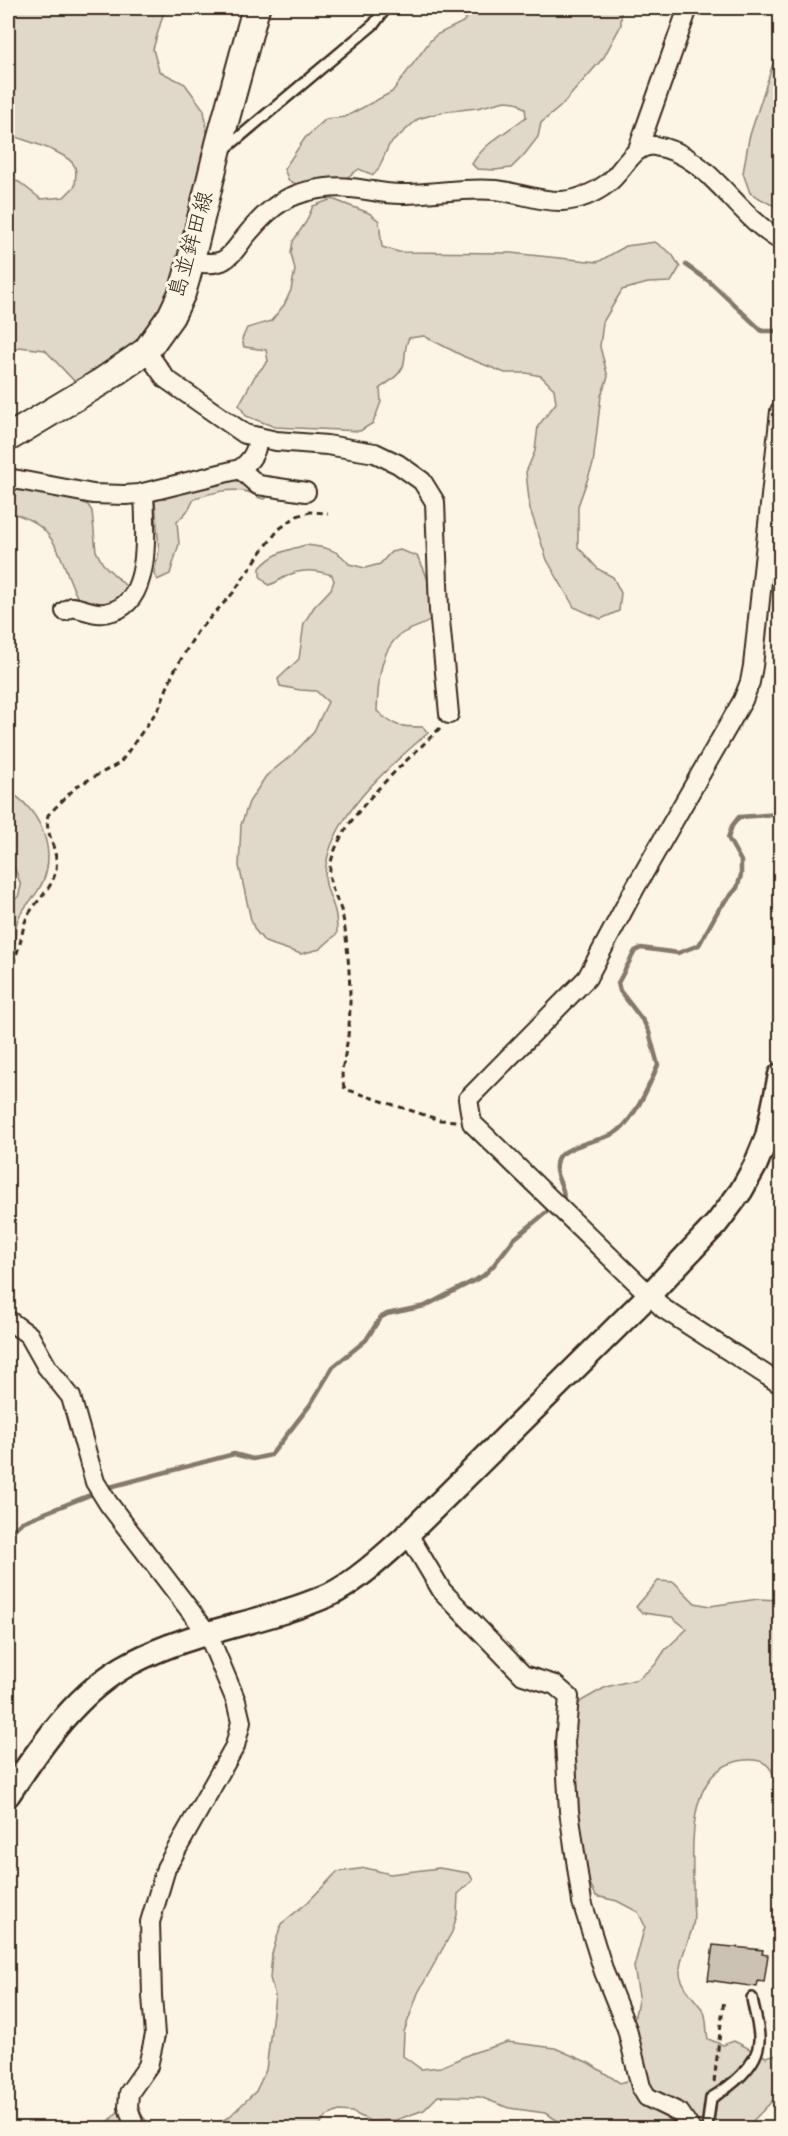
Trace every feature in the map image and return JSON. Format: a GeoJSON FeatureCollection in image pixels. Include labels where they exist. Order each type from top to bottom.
{"type":"FeatureCollection","features":[{"type":"Feature","properties":{"kind":"main road","name":"島並鉾田線"},"geometry":{"type":"LineString","coordinates":[[8,438],[101,382],[146,351],[171,316],[182,293],[191,261],[256,8]]}},
{"type":"Feature","properties":{"kind":"street"},"geometry":{"type":"LineString","coordinates":[[191,261],[211,263],[222,261],[230,256],[266,214],[296,195],[347,187],[381,194],[492,190],[546,201],[562,201],[580,198],[608,184],[638,149],[688,8]]}},
{"type":"Feature","properties":{"kind":"street"},"geometry":{"type":"LineString","coordinates":[[638,149],[654,145],[669,149],[688,160],[705,171],[755,222],[780,240]]}},
{"type":"Feature","properties":{"kind":"street"},"geometry":{"type":"LineString","coordinates":[[146,351],[166,380],[245,434],[276,441],[327,445],[375,453],[398,464],[422,481],[435,502],[439,610],[449,714]]}},
{"type":"Feature","properties":{"kind":"street"},"geometry":{"type":"LineString","coordinates":[[780,411],[750,682],[734,717],[635,888],[587,978],[468,1100],[472,1123],[664,1309],[780,1384]]}},
{"type":"Feature","properties":{"kind":"street"},"geometry":{"type":"LineString","coordinates":[[8,478],[108,496],[144,493],[240,469],[252,458],[258,437]]}},
{"type":"Feature","properties":{"kind":"street"},"geometry":{"type":"LineString","coordinates":[[240,469],[258,485],[306,492]]}},
{"type":"Feature","properties":{"kind":"street"},"geometry":{"type":"LineString","coordinates":[[65,611],[72,607],[93,614],[112,612],[121,608],[133,597],[146,549],[144,493]]}},
{"type":"Feature","properties":{"kind":"street"},"geometry":{"type":"LineString","coordinates":[[8,1795],[62,1720],[100,1684],[130,1663],[167,1648],[270,1617],[331,1594],[377,1563],[650,1294],[717,1223],[741,1191],[755,1166],[767,1137],[780,1075]]}},
{"type":"Feature","properties":{"kind":"street"},"geometry":{"type":"LineString","coordinates":[[8,1320],[29,1335],[47,1367],[70,1397],[95,1482],[108,1503],[208,1634],[236,1701],[241,1722],[235,1746],[166,1868],[150,1922],[155,2036],[148,2066],[129,2093],[128,2108],[135,2128]]}},
{"type":"Feature","properties":{"kind":"street"},"geometry":{"type":"LineString","coordinates":[[408,1534],[442,1591],[523,1675],[555,1685],[568,1697],[565,1742],[569,1811],[582,1902],[604,1972],[627,2029],[641,2087],[647,2097],[680,2113],[690,2128]]}},
{"type":"Feature","properties":{"kind":"lane"},"geometry":{"type":"LineString","coordinates":[[216,157],[375,24],[386,8]]}},
{"type":"Feature","properties":{"kind":"lane"},"geometry":{"type":"LineString","coordinates":[[707,2128],[711,2098],[746,2070],[756,2055],[759,2041],[752,1998]]}},
{"type":"Feature","properties":{"kind":"path"},"geometry":{"type":"LineString","coordinates":[[8,973],[18,953],[24,926],[30,912],[46,893],[56,869],[57,859],[48,830],[48,815],[77,786],[120,763],[159,708],[174,673],[196,632],[234,593],[258,555],[279,529],[297,516],[328,513]]}},
{"type":"Feature","properties":{"kind":"path"},"geometry":{"type":"LineString","coordinates":[[449,714],[441,727],[378,788],[352,818],[336,848],[330,879],[342,914],[350,998],[347,1047],[341,1081],[345,1089],[440,1119],[472,1123]]}},
{"type":"Feature","properties":{"kind":"path"},"geometry":{"type":"LineString","coordinates":[[711,2098],[724,1999]]}},
{"type":"Feature","properties":{"kind":"shaded area"},"geometry":{"type":"Polygon","coordinates":[[[8,8],[165,8],[153,49],[159,71],[185,84],[204,110],[208,140],[171,290],[146,335],[116,361],[76,383],[45,350],[19,347],[8,355],[8,179],[19,182],[41,199],[64,197],[75,186],[76,174],[71,161],[64,156],[8,134],[8,8]]]}},
{"type":"Feature","properties":{"kind":"shaded area"},"geometry":{"type":"Polygon","coordinates":[[[474,8],[617,8],[621,11],[621,25],[604,57],[560,107],[541,123],[538,137],[511,168],[477,169],[472,164],[489,144],[526,117],[525,109],[516,102],[505,101],[477,108],[442,112],[418,119],[389,145],[378,170],[373,175],[359,169],[342,181],[304,187],[289,181],[284,169],[305,138],[326,119],[345,117],[392,92],[430,41],[436,35],[463,22],[474,8]]]}},
{"type":"Feature","properties":{"kind":"shaded area"},"geometry":{"type":"Polygon","coordinates":[[[780,42],[780,206],[770,204],[750,193],[743,173],[749,138],[780,42]]]}},
{"type":"Feature","properties":{"kind":"shaded area"},"geometry":{"type":"Polygon","coordinates":[[[332,199],[369,213],[379,221],[382,247],[399,252],[511,253],[598,262],[626,246],[655,242],[672,254],[680,267],[671,282],[648,283],[622,290],[603,322],[600,347],[608,377],[601,396],[593,464],[578,506],[578,547],[598,569],[613,577],[621,593],[619,611],[601,619],[574,607],[547,560],[530,509],[526,472],[535,451],[538,426],[556,403],[554,389],[541,376],[505,373],[465,357],[424,336],[409,338],[401,371],[380,388],[381,402],[373,423],[360,431],[275,427],[246,416],[239,405],[255,376],[268,361],[266,350],[244,347],[242,339],[247,328],[271,321],[284,305],[291,290],[295,270],[291,253],[293,241],[306,222],[313,206],[332,199]]]}},
{"type":"Feature","properties":{"kind":"shaded area"},"geometry":{"type":"Polygon","coordinates":[[[233,478],[247,481],[271,493],[265,499],[248,492],[227,490],[194,499],[189,509],[177,522],[179,544],[170,574],[157,580],[154,574],[159,551],[155,501],[159,494],[233,478]]]}},
{"type":"Feature","properties":{"kind":"shaded area"},"geometry":{"type":"Polygon","coordinates":[[[8,485],[72,497],[88,505],[92,511],[96,551],[103,564],[129,589],[129,594],[103,608],[79,601],[61,558],[48,535],[38,525],[8,512],[8,485]]]}},
{"type":"Feature","properties":{"kind":"shaded area"},"geometry":{"type":"Polygon","coordinates":[[[306,545],[330,550],[340,555],[349,564],[365,568],[380,564],[391,552],[400,550],[417,556],[430,587],[432,612],[431,620],[400,635],[388,650],[381,670],[377,711],[393,723],[423,727],[428,733],[378,778],[347,815],[328,855],[325,876],[336,914],[337,934],[320,949],[301,954],[265,942],[255,930],[239,866],[241,825],[249,802],[266,776],[293,754],[313,733],[328,702],[316,691],[280,686],[278,679],[299,659],[304,623],[314,607],[331,589],[334,581],[332,575],[302,571],[268,585],[260,576],[260,568],[275,555],[306,545]]]}},
{"type":"Feature","properties":{"kind":"shaded area"},"geometry":{"type":"Polygon","coordinates":[[[8,791],[30,809],[38,821],[44,834],[48,861],[39,889],[18,919],[15,942],[8,958],[8,904],[18,897],[21,886],[8,856],[8,791]]]}},
{"type":"Feature","properties":{"kind":"shaded area"},"geometry":{"type":"Polygon","coordinates":[[[658,1581],[674,1582],[695,1603],[710,1606],[758,1599],[780,1600],[780,1792],[769,1767],[760,1761],[745,1760],[725,1766],[710,1778],[701,1795],[696,1815],[693,1836],[694,1922],[680,1972],[686,1988],[704,2012],[708,2039],[723,2045],[734,2041],[766,2057],[778,2054],[780,2047],[780,2093],[746,2128],[570,2128],[545,2113],[509,2108],[480,2097],[438,2096],[424,2110],[396,2120],[370,2121],[352,2112],[339,2111],[327,2116],[318,2128],[208,2128],[229,2117],[256,2091],[266,2070],[275,1996],[270,1978],[272,1954],[281,1924],[308,1902],[337,1872],[366,1868],[390,1874],[439,1868],[469,1873],[473,1880],[458,1894],[457,1915],[452,1932],[418,1993],[404,2032],[403,2056],[421,2069],[441,2067],[472,2053],[508,2042],[555,2048],[589,2063],[620,2083],[630,2080],[632,2072],[627,2054],[639,1996],[634,1967],[645,1926],[638,1912],[617,1901],[596,1896],[583,1868],[563,1778],[555,1760],[558,1735],[581,1701],[606,1687],[638,1679],[655,1665],[665,1650],[687,1629],[672,1617],[643,1613],[636,1607],[658,1581]]]}},
{"type":"Feature","properties":{"kind":"shaded area"},"geometry":{"type":"Polygon","coordinates":[[[120,2109],[140,2113],[152,2128],[103,2128],[120,2109]]]}},
{"type":"Feature","properties":{"kind":"building"},"geometry":{"type":"Polygon","coordinates":[[[713,1945],[763,1950],[762,1954],[768,1955],[764,1982],[758,1981],[757,1987],[708,1980],[713,1945]]]}},
{"type":"Feature","properties":{"kind":"waterway"},"geometry":{"type":"LineString","coordinates":[[686,265],[710,282],[762,331],[780,331]]}},
{"type":"Feature","properties":{"kind":"waterway"},"geometry":{"type":"LineString","coordinates":[[563,1200],[563,1190],[556,1170],[558,1157],[577,1146],[611,1135],[619,1130],[633,1114],[658,1065],[649,1032],[620,991],[618,983],[635,951],[641,948],[678,953],[699,945],[719,909],[737,888],[741,875],[741,861],[728,838],[732,826],[739,817],[780,814]]}},
{"type":"Feature","properties":{"kind":"waterway"},"geometry":{"type":"LineString","coordinates":[[106,1488],[234,1454],[253,1459],[271,1455],[310,1405],[333,1367],[366,1340],[380,1318],[387,1314],[425,1306],[483,1276],[514,1239],[549,1210]]}},
{"type":"Feature","properties":{"kind":"waterway"},"geometry":{"type":"LineString","coordinates":[[8,1535],[22,1522],[90,1495]]}}]}
